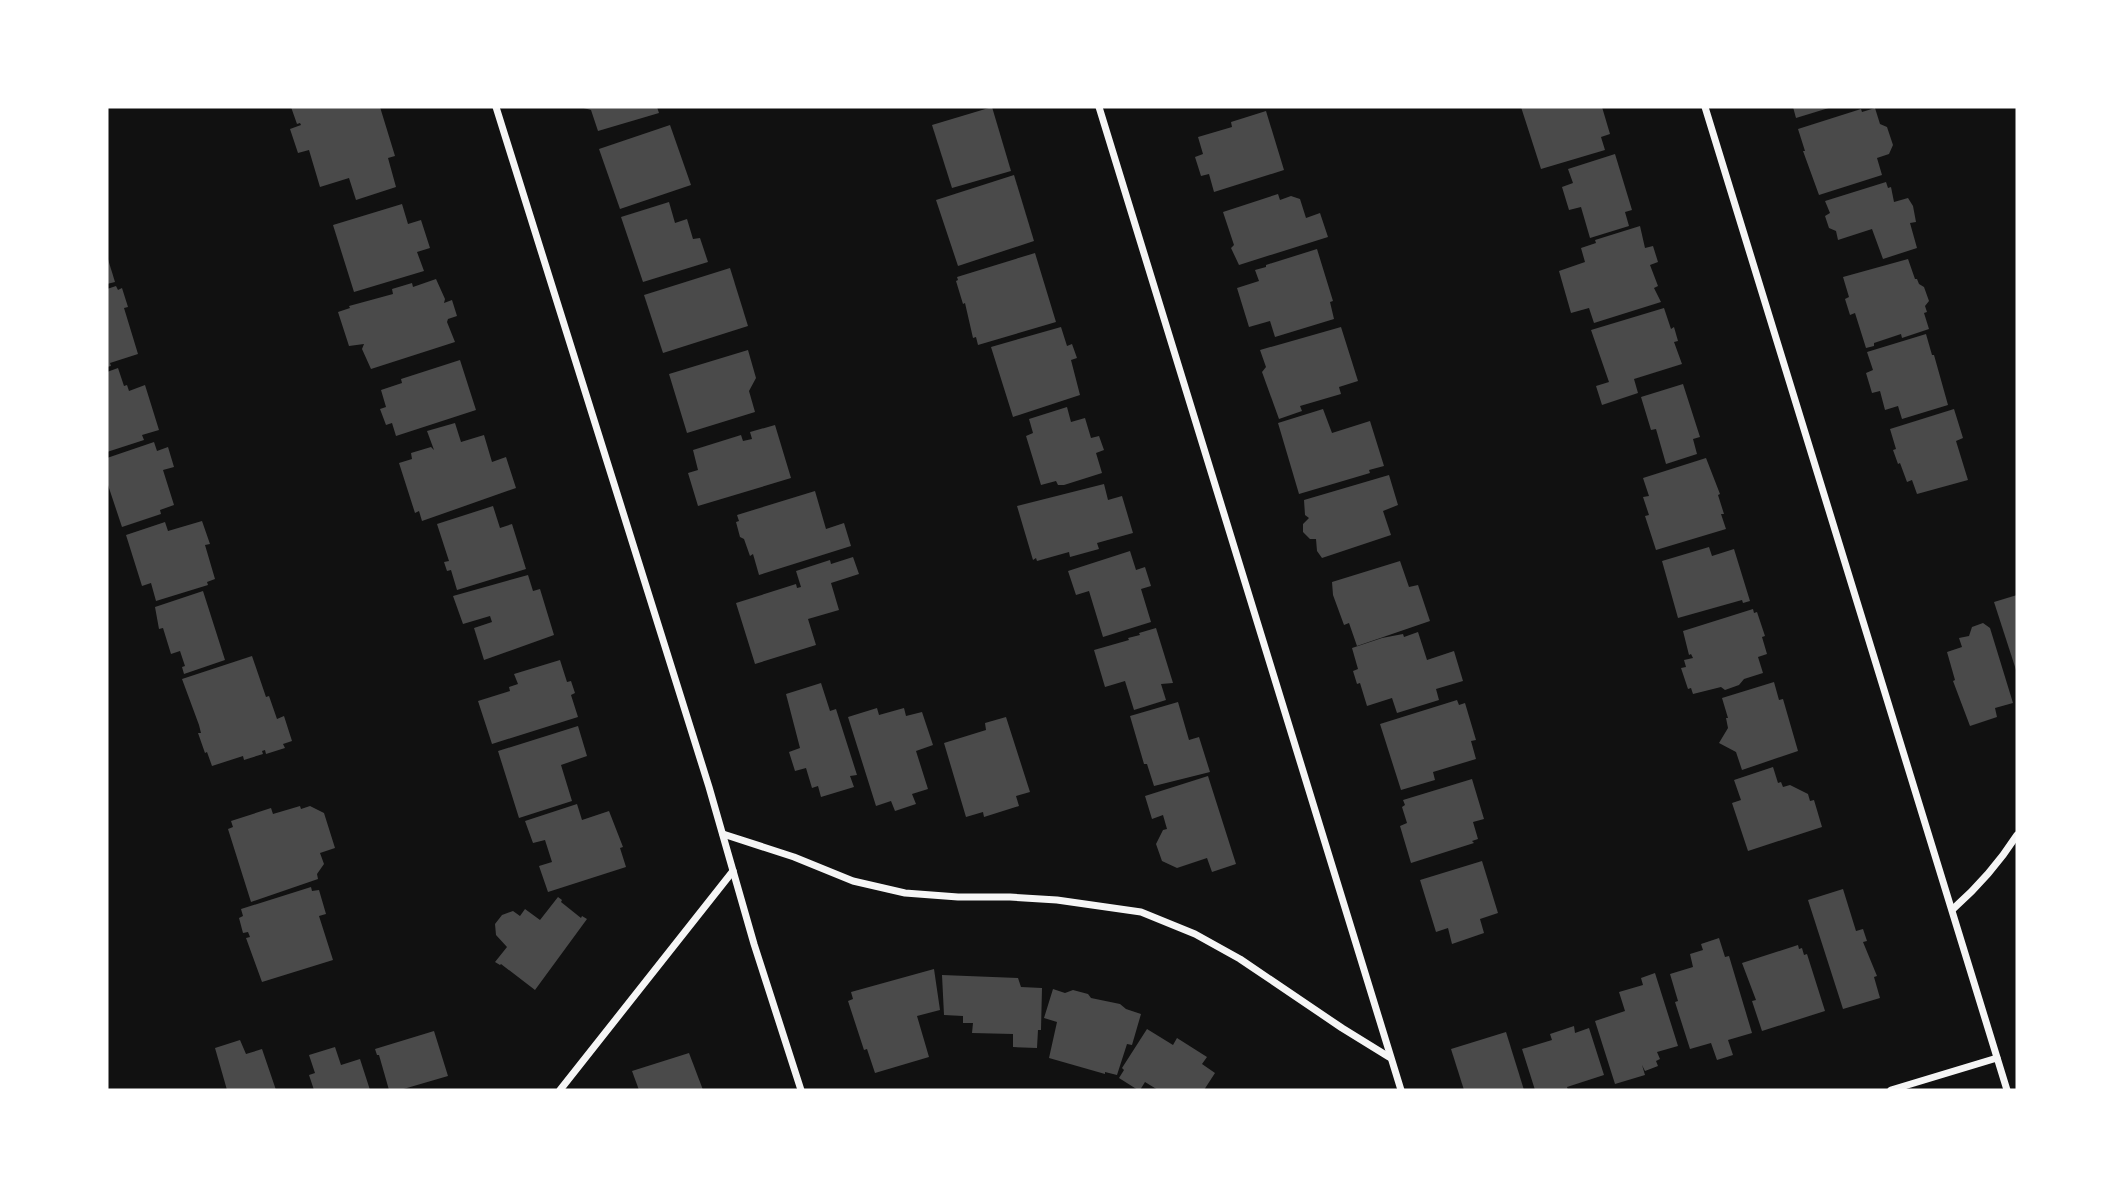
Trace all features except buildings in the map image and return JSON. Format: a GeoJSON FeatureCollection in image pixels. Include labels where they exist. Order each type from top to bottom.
{"type":"FeatureCollection","features":[{"type":"Feature","properties":{"kind":"street"},"geometry":{"type":"LineString","coordinates":[[496,107],[801,1090]]}},
{"type":"Feature","properties":{"kind":"street"},"geometry":{"type":"LineString","coordinates":[[1099,107],[1401,1090]]}},
{"type":"Feature","properties":{"kind":"street"},"geometry":{"type":"LineString","coordinates":[[1705,107],[2007,1090]]}},
{"type":"Feature","properties":{"kind":"street"},"geometry":{"type":"LineString","coordinates":[[723,834],[794,857],[853,881],[905,893],[1057,900],[1141,912],[1195,934],[1240,959],[1390,1058]]}},
{"type":"Feature","properties":{"kind":"street"},"geometry":{"type":"LineString","coordinates":[[1953,909],[1975,890],[2017,835]]}},
{"type":"Feature","properties":{"kind":"street"},"geometry":{"type":"LineString","coordinates":[[560,1090],[733,871]]}},
{"type":"Feature","properties":{"kind":"street"},"geometry":{"type":"LineString","coordinates":[[1891,1090],[1997,1058]]}}]}
